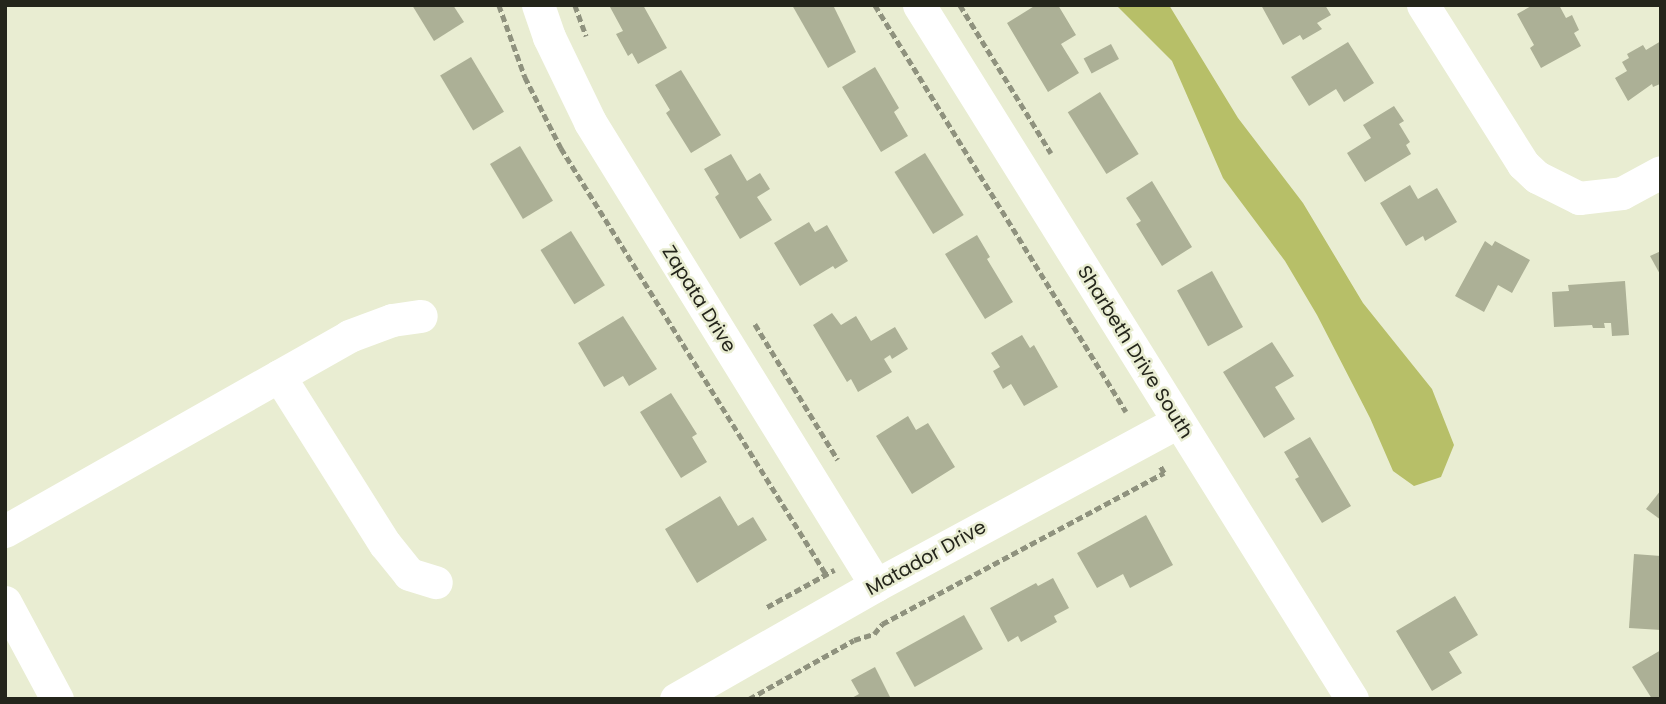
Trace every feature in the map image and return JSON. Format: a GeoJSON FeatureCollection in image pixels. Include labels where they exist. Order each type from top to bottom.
{"type":"FeatureCollection","features":[{"type":"Feature","properties":{"kind":"street","name":"Zapata Drive"},"geometry":{"type":"LineString","coordinates":[[538,5],[549,37],[590,122],[876,585]]}},
{"type":"Feature","properties":{"kind":"street","name":"Sharbeth Drive South"},"geometry":{"type":"LineString","coordinates":[[919,5],[1352,699]]}},
{"type":"Feature","properties":{"kind":"street"},"geometry":{"type":"LineString","coordinates":[[1423,5],[1523,164],[1552,187],[1579,198],[1622,193],[1661,172]]}},
{"type":"Feature","properties":{"kind":"street"},"geometry":{"type":"LineString","coordinates":[[5,531],[349,336],[392,320],[421,316]]}},
{"type":"Feature","properties":{"kind":"street"},"geometry":{"type":"LineString","coordinates":[[279,376],[385,544],[410,574],[436,582]]}},
{"type":"Feature","properties":{"kind":"street","name":"Matador Drive"},"geometry":{"type":"LineString","coordinates":[[676,699],[876,585],[1178,422]]}},
{"type":"Feature","properties":{"kind":"street"},"geometry":{"type":"LineString","coordinates":[[5,602],[57,699]]}},
{"type":"Feature","properties":{"kind":"path"},"geometry":{"type":"LineString","coordinates":[[499,5],[525,77],[561,148],[826,575]]}},
{"type":"Feature","properties":{"kind":"path"},"geometry":{"type":"LineString","coordinates":[[575,5],[587,38]]}},
{"type":"Feature","properties":{"kind":"path"},"geometry":{"type":"LineString","coordinates":[[875,5],[1126,412]]}},
{"type":"Feature","properties":{"kind":"path"},"geometry":{"type":"LineString","coordinates":[[752,320],[845,471]]}},
{"type":"Feature","properties":{"kind":"green space"},"geometry":{"type":"Polygon","coordinates":[[[1116,5],[1169,5],[1238,118],[1303,203],[1363,303],[1432,389],[1454,445],[1441,477],[1414,486],[1393,471],[1370,418],[1317,315],[1285,261],[1223,178],[1172,61],[1116,5]]]}},
{"type":"Feature","properties":{"kind":"building"},"geometry":{"type":"Polygon","coordinates":[[[412,5],[453,5],[464,22],[434,41],[412,5]]]}},
{"type":"Feature","properties":{"kind":"building"},"geometry":{"type":"Polygon","coordinates":[[[643,5],[667,48],[638,64],[632,53],[628,56],[616,34],[623,31],[610,7],[643,5]]]}},
{"type":"Feature","properties":{"kind":"building"},"geometry":{"type":"Polygon","coordinates":[[[792,5],[833,5],[856,52],[828,68],[792,5]]]}},
{"type":"Feature","properties":{"kind":"building"},"geometry":{"type":"Polygon","coordinates":[[[1036,5],[1058,5],[1076,35],[1061,44],[1079,73],[1048,92],[1007,23],[1036,5]]]}},
{"type":"Feature","properties":{"kind":"building"},"geometry":{"type":"Polygon","coordinates":[[[1261,5],[1325,5],[1331,15],[1317,23],[1322,29],[1303,40],[1300,35],[1283,45],[1261,5]]]}},
{"type":"Feature","properties":{"kind":"building"},"geometry":{"type":"Polygon","coordinates":[[[1533,5],[1559,5],[1566,18],[1572,15],[1579,30],[1574,33],[1581,46],[1541,68],[1530,48],[1534,45],[1517,14],[1533,5]]]}},
{"type":"Feature","properties":{"kind":"building"},"geometry":{"type":"Polygon","coordinates":[[[1661,41],[1660,84],[1653,87],[1652,84],[1628,101],[1615,78],[1627,71],[1622,62],[1629,58],[1627,54],[1643,45],[1646,50],[1661,41]]]}},
{"type":"Feature","properties":{"kind":"building"},"geometry":{"type":"Polygon","coordinates":[[[1348,42],[1374,83],[1344,102],[1336,89],[1309,106],[1291,77],[1348,42]]]}},
{"type":"Feature","properties":{"kind":"building"},"geometry":{"type":"Polygon","coordinates":[[[1111,44],[1119,59],[1092,74],[1084,59],[1111,44]]]}},
{"type":"Feature","properties":{"kind":"building"},"geometry":{"type":"Polygon","coordinates":[[[471,57],[504,112],[473,130],[440,76],[471,57]]]}},
{"type":"Feature","properties":{"kind":"building"},"geometry":{"type":"Polygon","coordinates":[[[875,67],[899,108],[894,112],[908,136],[881,152],[842,87],[875,67]]]}},
{"type":"Feature","properties":{"kind":"building"},"geometry":{"type":"Polygon","coordinates":[[[681,70],[721,135],[691,153],[666,113],[670,110],[655,85],[681,70]]]}},
{"type":"Feature","properties":{"kind":"building"},"geometry":{"type":"Polygon","coordinates":[[[1100,92],[1139,154],[1106,174],[1068,112],[1100,92]]]}},
{"type":"Feature","properties":{"kind":"building"},"geometry":{"type":"Polygon","coordinates":[[[1394,106],[1404,121],[1399,124],[1410,142],[1406,145],[1411,154],[1365,182],[1347,153],[1371,138],[1363,125],[1394,106]]]}},
{"type":"Feature","properties":{"kind":"building"},"geometry":{"type":"Polygon","coordinates":[[[520,146],[553,201],[523,219],[490,164],[520,146]]]}},
{"type":"Feature","properties":{"kind":"building"},"geometry":{"type":"Polygon","coordinates":[[[925,153],[964,215],[933,234],[894,172],[925,153]]]}},
{"type":"Feature","properties":{"kind":"building"},"geometry":{"type":"Polygon","coordinates":[[[731,154],[747,181],[760,173],[770,189],[757,197],[772,220],[740,239],[715,197],[719,194],[704,169],[731,154]]]}},
{"type":"Feature","properties":{"kind":"building"},"geometry":{"type":"Polygon","coordinates":[[[1152,181],[1192,247],[1162,266],[1136,224],[1141,221],[1126,198],[1152,181]]]}},
{"type":"Feature","properties":{"kind":"building"},"geometry":{"type":"Polygon","coordinates":[[[1410,185],[1418,199],[1437,188],[1457,222],[1425,241],[1423,236],[1406,246],[1380,203],[1410,185]]]}},
{"type":"Feature","properties":{"kind":"building"},"geometry":{"type":"Polygon","coordinates":[[[809,222],[815,232],[827,225],[848,261],[835,269],[833,266],[800,286],[774,243],[809,222]]]}},
{"type":"Feature","properties":{"kind":"building"},"geometry":{"type":"Polygon","coordinates":[[[571,231],[605,285],[574,304],[540,250],[571,231]]]}},
{"type":"Feature","properties":{"kind":"building"},"geometry":{"type":"Polygon","coordinates":[[[977,235],[990,257],[987,259],[1013,302],[985,319],[945,254],[977,235]]]}},
{"type":"Feature","properties":{"kind":"building"},"geometry":{"type":"Polygon","coordinates":[[[1485,241],[1492,246],[1495,241],[1530,260],[1512,293],[1498,285],[1484,312],[1455,296],[1485,241]]]}},
{"type":"Feature","properties":{"kind":"building"},"geometry":{"type":"Polygon","coordinates":[[[1661,251],[1661,276],[1650,256],[1661,251]]]}},
{"type":"Feature","properties":{"kind":"building"},"geometry":{"type":"Polygon","coordinates":[[[1212,271],[1243,327],[1208,346],[1177,290],[1212,271]]]}},
{"type":"Feature","properties":{"kind":"building"},"geometry":{"type":"Polygon","coordinates":[[[1625,281],[1629,335],[1612,336],[1611,323],[1604,323],[1605,328],[1593,328],[1592,325],[1554,327],[1552,292],[1569,291],[1568,285],[1625,281]]]}},
{"type":"Feature","properties":{"kind":"building"},"geometry":{"type":"Polygon","coordinates":[[[832,313],[841,325],[856,316],[871,341],[895,327],[908,349],[892,359],[890,355],[884,359],[892,372],[858,392],[851,379],[847,382],[813,325],[832,313]]]}},
{"type":"Feature","properties":{"kind":"building"},"geometry":{"type":"Polygon","coordinates":[[[623,316],[657,369],[629,386],[623,376],[604,387],[578,343],[623,316]]]}},
{"type":"Feature","properties":{"kind":"building"},"geometry":{"type":"Polygon","coordinates":[[[1022,335],[1030,348],[1034,345],[1058,387],[1024,406],[1011,384],[1003,389],[993,371],[1000,367],[991,353],[1022,335]]]}},
{"type":"Feature","properties":{"kind":"building"},"geometry":{"type":"Polygon","coordinates":[[[1272,342],[1294,376],[1275,387],[1295,419],[1264,438],[1223,372],[1272,342]]]}},
{"type":"Feature","properties":{"kind":"building"},"geometry":{"type":"Polygon","coordinates":[[[671,393],[697,434],[692,437],[707,462],[681,478],[640,412],[671,393]]]}},
{"type":"Feature","properties":{"kind":"building"},"geometry":{"type":"Polygon","coordinates":[[[908,416],[916,430],[928,423],[955,467],[912,494],[876,436],[908,416]]]}},
{"type":"Feature","properties":{"kind":"building"},"geometry":{"type":"Polygon","coordinates":[[[1310,437],[1351,506],[1322,523],[1295,479],[1299,477],[1284,452],[1310,437]]]}},
{"type":"Feature","properties":{"kind":"building"},"geometry":{"type":"Polygon","coordinates":[[[1661,490],[1661,520],[1646,509],[1661,490]]]}},
{"type":"Feature","properties":{"kind":"building"},"geometry":{"type":"Polygon","coordinates":[[[720,496],[738,526],[753,517],[767,540],[697,583],[665,529],[720,496]]]}},
{"type":"Feature","properties":{"kind":"building"},"geometry":{"type":"Polygon","coordinates":[[[1146,515],[1173,565],[1130,588],[1123,574],[1097,588],[1077,553],[1146,515]]]}},
{"type":"Feature","properties":{"kind":"building"},"geometry":{"type":"Polygon","coordinates":[[[1634,554],[1661,556],[1661,630],[1629,628],[1634,554]]]}},
{"type":"Feature","properties":{"kind":"building"},"geometry":{"type":"Polygon","coordinates":[[[1053,578],[1069,608],[1054,616],[1057,622],[1021,642],[1018,636],[1008,642],[990,608],[1036,583],[1038,586],[1053,578]]]}},
{"type":"Feature","properties":{"kind":"building"},"geometry":{"type":"Polygon","coordinates":[[[1455,596],[1478,635],[1449,652],[1462,673],[1432,691],[1396,631],[1455,596]]]}},
{"type":"Feature","properties":{"kind":"building"},"geometry":{"type":"Polygon","coordinates":[[[964,615],[983,649],[915,687],[896,653],[964,615]]]}},
{"type":"Feature","properties":{"kind":"building"},"geometry":{"type":"Polygon","coordinates":[[[1661,650],[1661,699],[1652,699],[1632,667],[1661,650]]]}},
{"type":"Feature","properties":{"kind":"building"},"geometry":{"type":"Polygon","coordinates":[[[875,667],[891,699],[850,699],[859,694],[851,680],[875,667]]]}}]}
